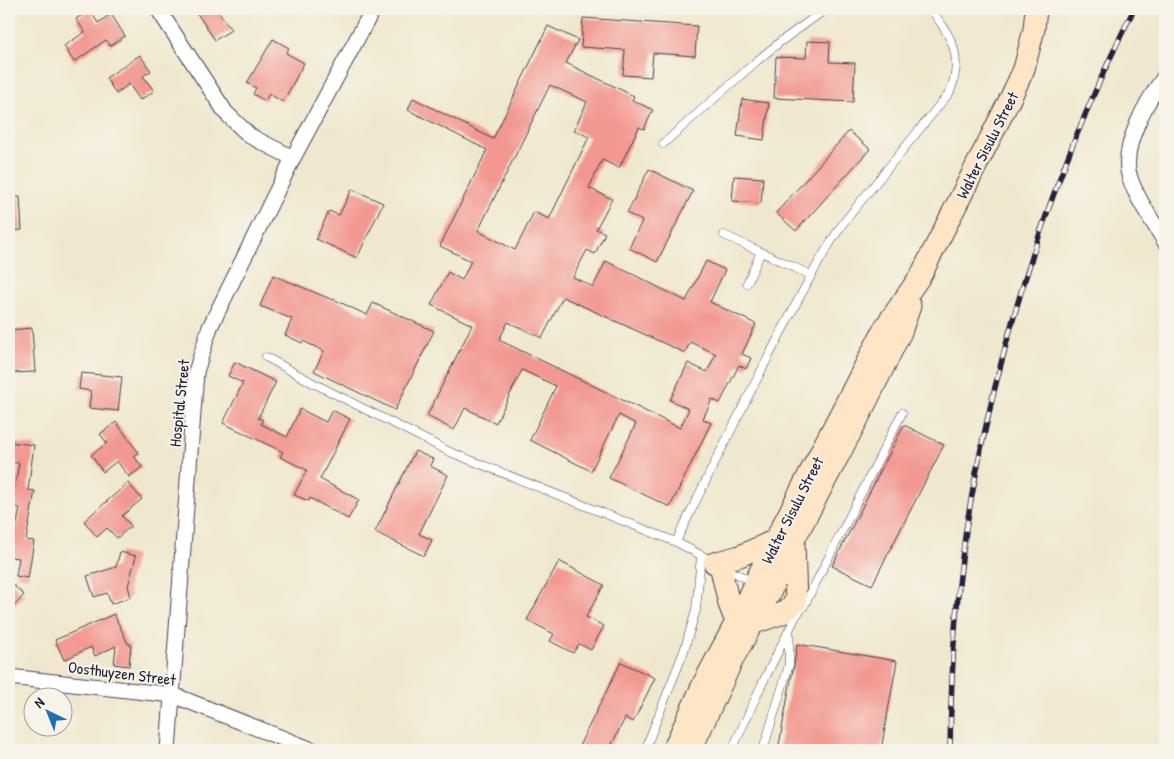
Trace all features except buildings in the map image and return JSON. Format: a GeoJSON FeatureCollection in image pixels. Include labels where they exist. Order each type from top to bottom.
{"type":"FeatureCollection","features":[{"type":"Feature","properties":{"kind":"main road","name":"Walter Sisulu Street"},"geometry":{"type":"LineString","coordinates":[[673,750],[703,684],[744,623],[783,596],[785,540],[885,328],[921,275],[1010,101],[1024,68],[1034,29],[1036,9]]}},
{"type":"Feature","properties":{"kind":"main road"},"geometry":{"type":"LineString","coordinates":[[785,540],[782,613],[744,623],[729,604],[712,561],[740,556],[785,540]]}},
{"type":"Feature","properties":{"kind":"main road","name":"Walter Sisulu Street"},"geometry":{"type":"LineString","coordinates":[[691,750],[734,657],[744,623]]}},
{"type":"Feature","properties":{"kind":"street"},"geometry":{"type":"LineString","coordinates":[[158,9],[226,113],[250,136],[293,158]]}},
{"type":"Feature","properties":{"kind":"street","name":"Hospital Street"},"geometry":{"type":"LineString","coordinates":[[168,750],[196,372],[210,327],[293,158],[373,9]]}},
{"type":"Feature","properties":{"kind":"street"},"geometry":{"type":"LineString","coordinates":[[1165,76],[1143,110],[1130,146],[1128,166],[1129,177],[1134,188],[1165,242]]}},
{"type":"Feature","properties":{"kind":"street","name":"Oosthuyzen Street"},"geometry":{"type":"LineString","coordinates":[[9,677],[173,694],[312,750]]}},
{"type":"Feature","properties":{"kind":"lane"},"geometry":{"type":"LineString","coordinates":[[820,9],[826,9]]}},
{"type":"Feature","properties":{"kind":"lane"},"geometry":{"type":"LineString","coordinates":[[663,144],[765,54],[826,9]]}},
{"type":"Feature","properties":{"kind":"lane"},"geometry":{"type":"LineString","coordinates":[[676,542],[730,431],[811,275],[844,222],[950,92],[957,67],[956,51],[931,9]]}},
{"type":"Feature","properties":{"kind":"lane"},"geometry":{"type":"LineString","coordinates":[[724,235],[811,275]]}},
{"type":"Feature","properties":{"kind":"lane"},"geometry":{"type":"LineString","coordinates":[[747,283],[761,252]]}},
{"type":"Feature","properties":{"kind":"lane"},"geometry":{"type":"LineString","coordinates":[[266,357],[314,384],[450,452],[676,542],[783,596]]}},
{"type":"Feature","properties":{"kind":"lane"},"geometry":{"type":"LineString","coordinates":[[763,750],[788,665],[789,630],[783,596],[902,413]]}},
{"type":"Feature","properties":{"kind":"lane"},"geometry":{"type":"LineString","coordinates":[[645,750],[684,651],[712,561]]}},
{"type":"Feature","properties":{"kind":"lane"},"geometry":{"type":"LineString","coordinates":[[732,750],[789,630]]}},
{"type":"Feature","properties":{"kind":"railway"},"geometry":{"type":"LineString","coordinates":[[950,750],[953,656],[958,593],[966,531],[984,436],[999,373],[1016,310],[1056,187],[1080,127],[1134,9]]}}]}
